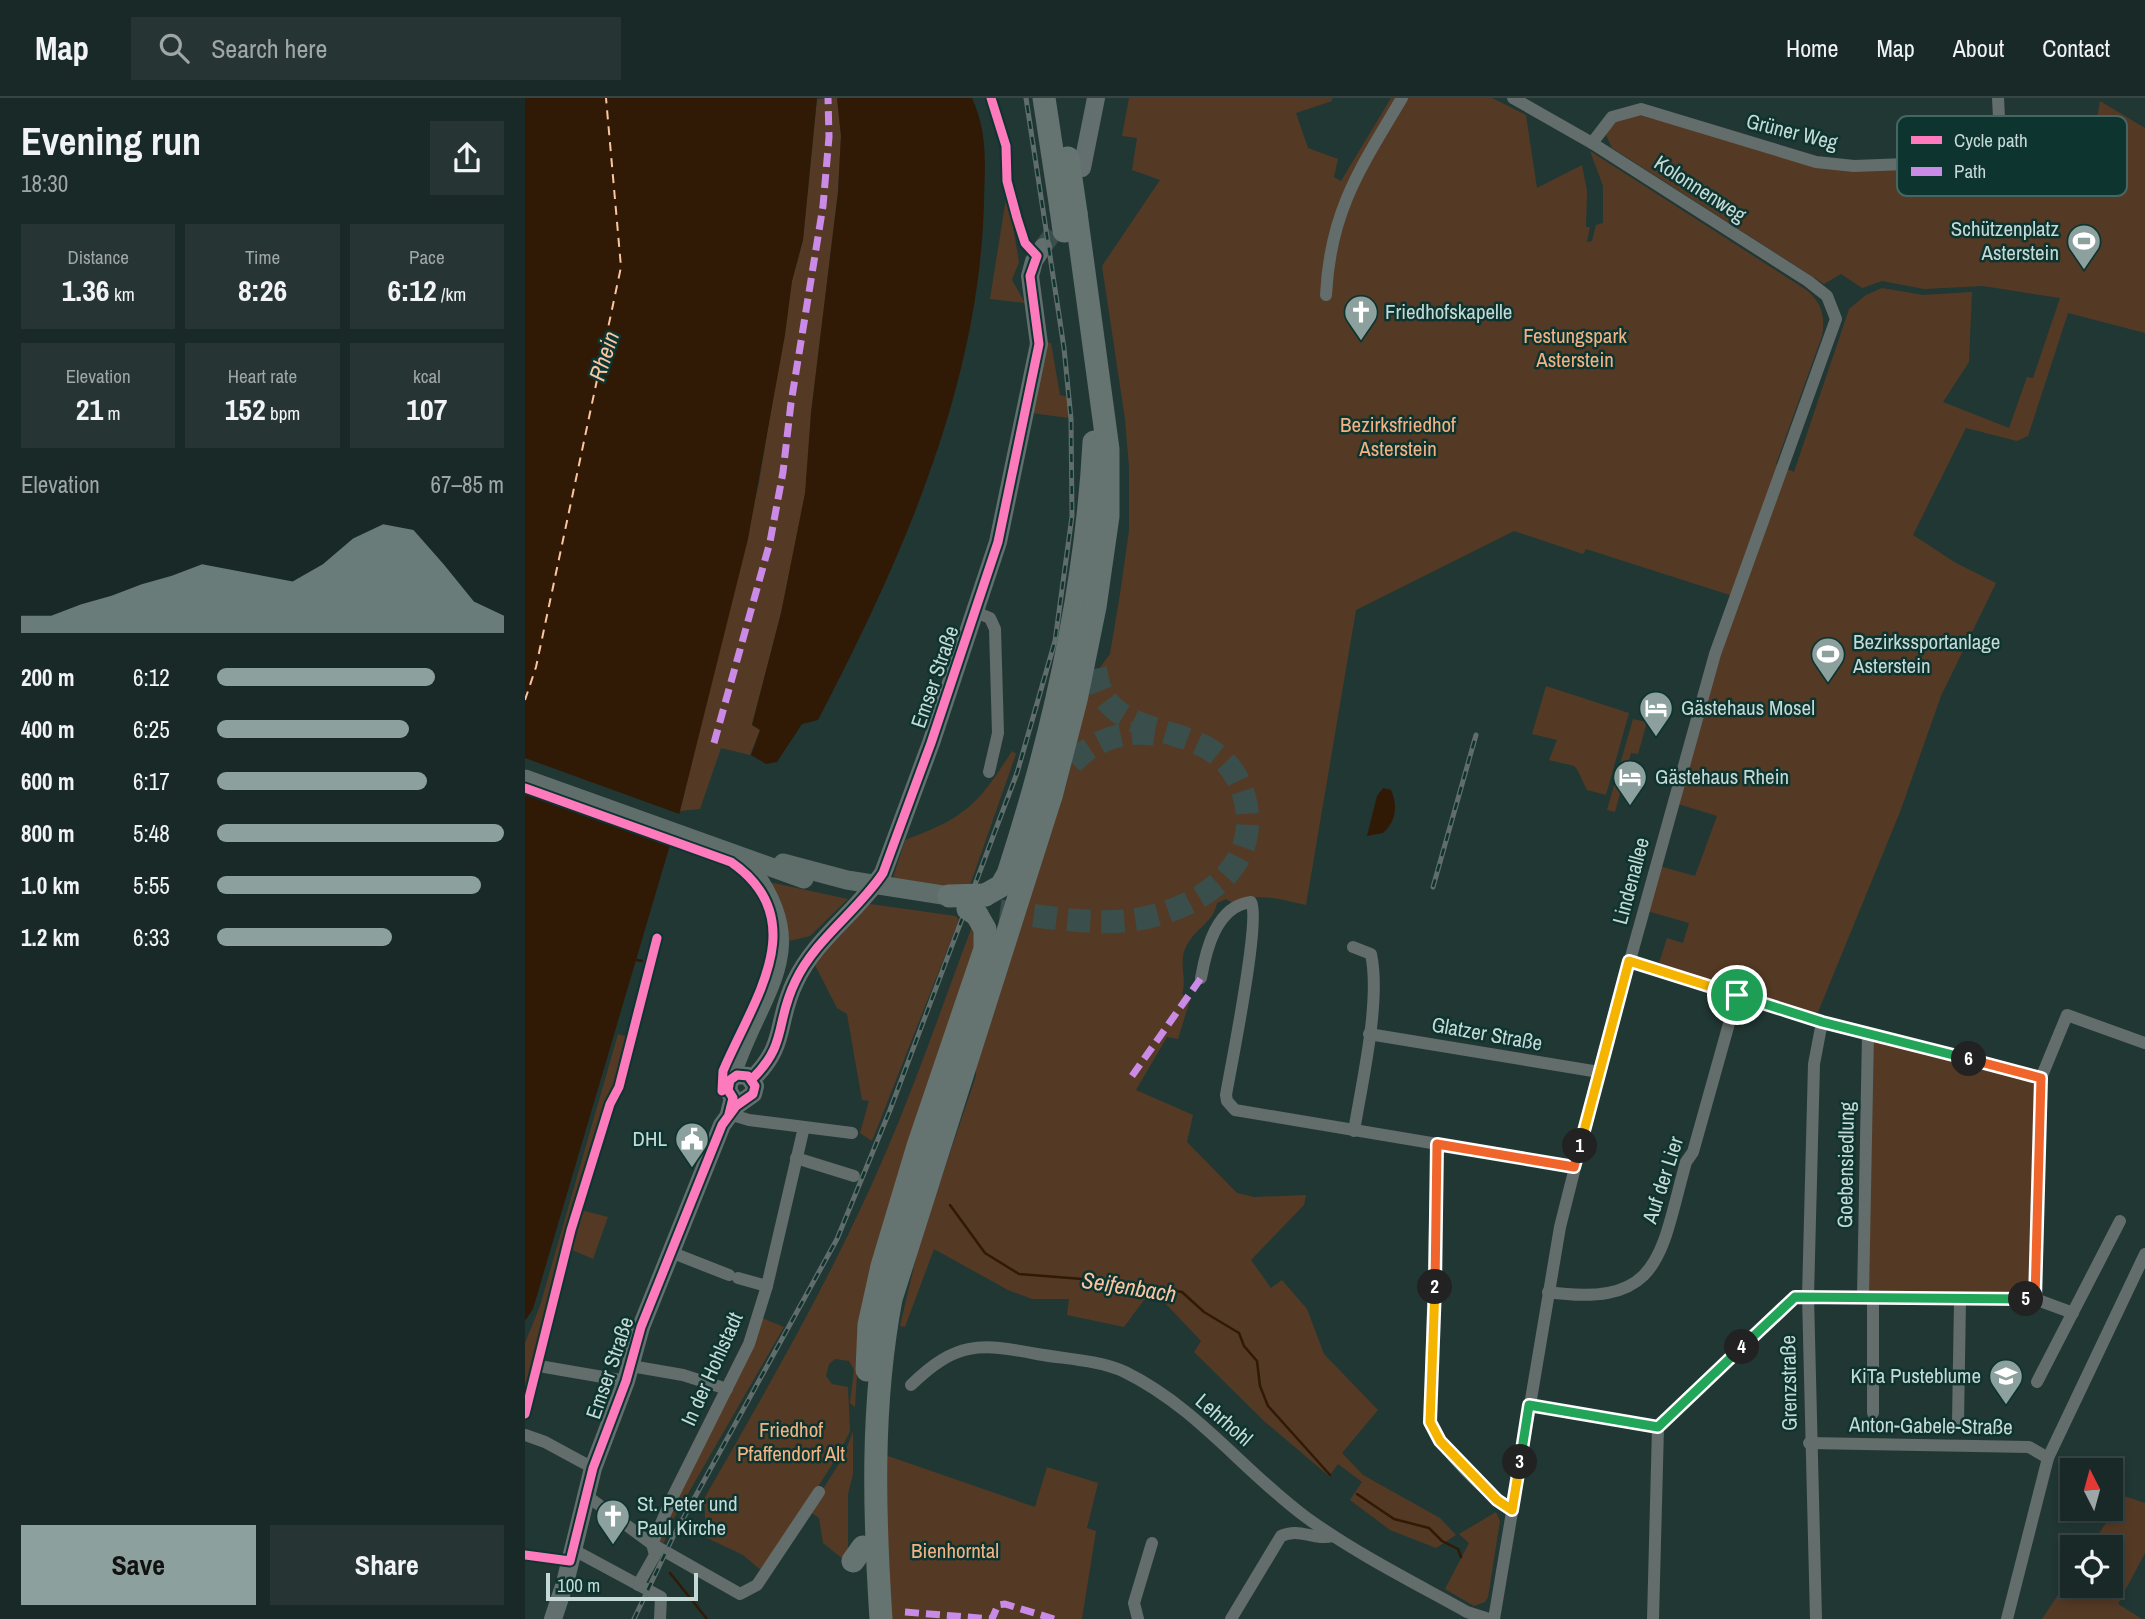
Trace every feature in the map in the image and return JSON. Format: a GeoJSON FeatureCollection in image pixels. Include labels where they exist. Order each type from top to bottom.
{"type":"FeatureCollection","features":[{"type":"Feature","properties":{"kind":"highway"},"geometry":{"type":"LineString","coordinates":[[881,1619],[875,1444],[880,1376],[891,1299],[1052,793],[1076,700],[1095,607],[1108,516],[1108,449],[1044,98]]}},
{"type":"Feature","properties":{"kind":"highway"},"geometry":{"type":"LineString","coordinates":[[867,1380],[876,1322],[900,1235],[1034,826],[1055,752],[1080,645],[1095,548],[1099,487],[1095,432],[1067,218],[1075,163],[1059,98]]}},
{"type":"Feature","properties":{"kind":"highway"},"geometry":{"type":"LineString","coordinates":[[867,1619],[858,1554],[868,1332],[882,1266],[918,1146],[985,949],[985,929],[980,905],[1000,887],[1008,874],[1039,777],[1057,705],[1083,569],[1095,432]]}},
{"type":"Feature","properties":{"kind":"highway"},"geometry":{"type":"LineString","coordinates":[[1095,607],[1095,666]]}},
{"type":"Feature","properties":{"kind":"highway"},"geometry":{"type":"LineString","coordinates":[[1052,793],[1072,763]]}},
{"type":"Feature","properties":{"kind":"main road"},"geometry":{"type":"LineString","coordinates":[[525,770],[713,843],[743,859],[804,879],[872,895],[980,905]]}},
{"type":"Feature","properties":{"kind":"main road"},"geometry":{"type":"LineString","coordinates":[[525,779],[713,843],[783,863],[848,880],[980,905]]}},
{"type":"Feature","properties":{"kind":"main road"},"geometry":{"type":"LineString","coordinates":[[734,1098],[780,949],[781,926],[771,897],[743,859]]}},
{"type":"Feature","properties":{"kind":"street"},"geometry":{"type":"LineString","coordinates":[[1075,163],[1096,98]]}},
{"type":"Feature","properties":{"kind":"street"},"geometry":{"type":"LineString","coordinates":[[1326,295],[1330,243],[1345,198],[1402,98]]}},
{"type":"Feature","properties":{"kind":"street","name":"Kolonnenweg"},"geometry":{"type":"LineString","coordinates":[[1513,98],[1592,143],[1827,296],[1836,319],[1832,335]]}},
{"type":"Feature","properties":{"kind":"street","name":"Grüner Weg"},"geometry":{"type":"LineString","coordinates":[[1998,98],[1999,116]]}},
{"type":"Feature","properties":{"kind":"street","name":"Grüner Weg"},"geometry":{"type":"LineString","coordinates":[[1592,143],[1612,117],[1641,109],[1816,162],[1854,166],[1897,164]]}},
{"type":"Feature","properties":{"kind":"street","name":"Emser Straße"},"geometry":{"type":"LineString","coordinates":[[553,1619],[593,1468],[629,1373],[641,1327],[673,1253],[741,1074],[752,1079],[776,1051],[793,986],[806,961],[871,890],[883,873],[998,542],[1039,344],[1030,276],[1034,261],[1043,247]]}},
{"type":"Feature","properties":{"kind":"street","name":"Lindenallee"},"geometry":{"type":"LineString","coordinates":[[1494,1619],[1548,1292],[1574,1167],[1599,1072],[1715,654],[1832,335]]}},
{"type":"Feature","properties":{"kind":"street"},"geometry":{"type":"LineString","coordinates":[[975,612],[990,618],[995,629],[998,733],[989,772]]}},
{"type":"Feature","properties":{"kind":"street"},"geometry":{"type":"LineString","coordinates":[[1201,978],[1206,950],[1219,925],[1239,905],[1251,902],[1254,907],[1253,920],[1227,1101],[1235,1110],[1574,1167]]}},
{"type":"Feature","properties":{"kind":"street"},"geometry":{"type":"LineString","coordinates":[[1353,947],[1368,950],[1373,961],[1369,1034],[1354,1131]]}},
{"type":"Feature","properties":{"kind":"street"},"geometry":{"type":"LineString","coordinates":[[1629,961],[1822,1022],[2041,1078]]}},
{"type":"Feature","properties":{"kind":"street","name":"Auf der Lier"},"geometry":{"type":"LineString","coordinates":[[1548,1292],[1589,1297],[1614,1293],[1636,1282],[1652,1266],[1661,1248],[1686,1162],[1693,1152],[1737,995]]}},
{"type":"Feature","properties":{"kind":"street"},"geometry":{"type":"LineString","coordinates":[[2035,1299],[2041,1078],[2067,1015],[2145,1043]]}},
{"type":"Feature","properties":{"kind":"street","name":"Grenzstraße"},"geometry":{"type":"LineString","coordinates":[[1816,1619],[1809,1443],[1808,1296],[1814,1064],[1822,1022]]}},
{"type":"Feature","properties":{"kind":"street","name":"Glatzer Straße"},"geometry":{"type":"LineString","coordinates":[[1369,1034],[1599,1072]]}},
{"type":"Feature","properties":{"kind":"street","name":"Goebensiedlung"},"geometry":{"type":"LineString","coordinates":[[1868,1034],[1868,1296],[1873,1413]]}},
{"type":"Feature","properties":{"kind":"street"},"geometry":{"type":"LineString","coordinates":[[734,1098],[804,1127],[852,1133]]}},
{"type":"Feature","properties":{"kind":"street","name":"In der Hohlstadt"},"geometry":{"type":"LineString","coordinates":[[638,1585],[655,1555],[652,1544],[749,1344],[767,1286],[804,1127]]}},
{"type":"Feature","properties":{"kind":"street"},"geometry":{"type":"LineString","coordinates":[[1437,1144],[1430,1422],[1440,1441],[1497,1500],[1512,1510]]}},
{"type":"Feature","properties":{"kind":"street"},"geometry":{"type":"LineString","coordinates":[[796,1158],[854,1176]]}},
{"type":"Feature","properties":{"kind":"street"},"geometry":{"type":"LineString","coordinates":[[2037,1382],[2120,1221]]}},
{"type":"Feature","properties":{"kind":"street"},"geometry":{"type":"LineString","coordinates":[[673,1253],[767,1286]]}},
{"type":"Feature","properties":{"kind":"street"},"geometry":{"type":"LineString","coordinates":[[2007,1619],[2048,1458],[2145,1254]]}},
{"type":"Feature","properties":{"kind":"street"},"geometry":{"type":"LineString","coordinates":[[1653,1619],[1658,1427],[1795,1297],[2035,1299],[2073,1313]]}},
{"type":"Feature","properties":{"kind":"street","name":"Anton-Gabele-Straße"},"geometry":{"type":"LineString","coordinates":[[1958,1422],[1960,1300]]}},
{"type":"Feature","properties":{"kind":"street","name":"Lehrhohl"},"geometry":{"type":"LineString","coordinates":[[911,1385],[929,1368],[979,1346],[1094,1364],[1125,1372],[1194,1415],[1283,1499],[1333,1536],[1467,1612],[1489,1619]]}},
{"type":"Feature","properties":{"kind":"street"},"geometry":{"type":"LineString","coordinates":[[539,1366],[683,1375],[727,1390]]}},
{"type":"Feature","properties":{"kind":"street"},"geometry":{"type":"LineString","coordinates":[[1529,1405],[1658,1427]]}},
{"type":"Feature","properties":{"kind":"street"},"geometry":{"type":"LineString","coordinates":[[525,1434],[593,1468]]}},
{"type":"Feature","properties":{"kind":"street","name":"Anton-Gabele-Straße"},"geometry":{"type":"LineString","coordinates":[[1809,1443],[2029,1447],[2048,1458]]}},
{"type":"Feature","properties":{"kind":"street"},"geometry":{"type":"LineString","coordinates":[[587,1496],[652,1544],[696,1568],[721,1586],[733,1592],[746,1593],[769,1569],[819,1492]]}},
{"type":"Feature","properties":{"kind":"street"},"geometry":{"type":"LineString","coordinates":[[1234,1618],[1281,1536],[1302,1531],[1320,1539],[1333,1536]]}},
{"type":"Feature","properties":{"kind":"street"},"geometry":{"type":"LineString","coordinates":[[1139,1619],[1134,1602],[1151,1543]]}},
{"type":"Feature","properties":{"kind":"street"},"geometry":{"type":"LineString","coordinates":[[525,1555],[571,1555],[638,1585],[661,1597],[660,1619]]}},
{"type":"Feature","properties":{"kind":"green space"},"geometry":{"type":"Polygon","coordinates":[[[837,98],[841,136],[838,192],[811,413],[806,492],[781,613],[752,724],[760,730],[750,755],[721,748],[700,809],[680,811],[759,483],[792,281],[803,240],[817,99],[837,98]]]}},
{"type":"Feature","properties":{"kind":"green space"},"geometry":{"type":"Polygon","coordinates":[[[1129,98],[1332,98],[1332,101],[1296,113],[1308,148],[1338,159],[1334,177],[1341,181],[1391,98],[1398,98],[1348,182],[1340,200],[1331,237],[1345,198],[1406,98],[1492,98],[1526,115],[1537,188],[1582,165],[1587,191],[1586,227],[1590,227],[1587,242],[1592,241],[1596,225],[1603,223],[1603,186],[1590,151],[1805,289],[1815,299],[1823,316],[1822,336],[1776,464],[1794,472],[1849,309],[1866,295],[1882,288],[1923,295],[1972,292],[1969,362],[1943,402],[2009,428],[2027,377],[2033,378],[2060,298],[1983,286],[1924,289],[1882,281],[1862,288],[1841,274],[1824,284],[1612,148],[1606,135],[1610,124],[1636,114],[1852,170],[1897,169],[1897,196],[2127,196],[2127,117],[2145,128],[2145,333],[2068,313],[2028,436],[2017,441],[1966,428],[1913,535],[1956,563],[1996,583],[1941,696],[1900,812],[1818,1012],[1812,1014],[1658,966],[1667,938],[1683,943],[1689,923],[1647,911],[1659,866],[1695,876],[1717,816],[1678,804],[1713,672],[1739,598],[1586,549],[1583,554],[1514,531],[1356,610],[1306,905],[1260,897],[1234,904],[1226,899],[1217,903],[1211,916],[1185,949],[1182,994],[1190,1000],[1178,1039],[1167,1037],[1136,1090],[1193,1115],[1187,1142],[1237,1193],[1254,1197],[1306,1195],[1304,1205],[1251,1260],[1271,1288],[1282,1280],[1307,1309],[1324,1354],[1378,1410],[1342,1453],[1363,1475],[1440,1518],[1456,1535],[1436,1548],[1390,1530],[1350,1500],[1362,1482],[1338,1464],[1329,1476],[1264,1421],[1194,1352],[1201,1341],[1164,1302],[1144,1300],[1124,1327],[1067,1315],[1069,1299],[1032,1299],[1008,1290],[934,1249],[905,1327],[900,1326],[920,1241],[976,1076],[976,1059],[1066,786],[1092,678],[1110,654],[1129,531],[1129,467],[1125,419],[1102,266],[1160,180],[1132,170],[1137,138],[1122,136],[1129,98]]]}},
{"type":"Feature","properties":{"kind":"green space"},"geometry":{"type":"Polygon","coordinates":[[[2100,101],[2125,116],[2097,116],[2100,101]]]}},
{"type":"Feature","properties":{"kind":"green space"},"geometry":{"type":"Polygon","coordinates":[[[1007,192],[1019,262],[1012,280],[1025,303],[990,299],[1007,192]]]}},
{"type":"Feature","properties":{"kind":"green space"},"geometry":{"type":"Polygon","coordinates":[[[1046,342],[1051,343],[1060,395],[1068,397],[1069,418],[1031,413],[1046,342]]]}},
{"type":"Feature","properties":{"kind":"green space"},"geometry":{"type":"Polygon","coordinates":[[[1546,686],[1629,713],[1606,795],[1587,790],[1572,765],[1549,760],[1557,740],[1532,734],[1546,686]]]}},
{"type":"Feature","properties":{"kind":"green space"},"geometry":{"type":"Polygon","coordinates":[[[1633,719],[1647,722],[1638,754],[1631,753],[1615,812],[1607,810],[1633,719]]]}},
{"type":"Feature","properties":{"kind":"green space"},"geometry":{"type":"Polygon","coordinates":[[[1012,751],[1016,754],[968,891],[892,881],[905,840],[942,824],[968,808],[989,785],[1012,751]]]}},
{"type":"Feature","properties":{"kind":"green space"},"geometry":{"type":"Polygon","coordinates":[[[769,882],[848,899],[810,936],[789,941],[785,914],[769,882]]]}},
{"type":"Feature","properties":{"kind":"green space"},"geometry":{"type":"Polygon","coordinates":[[[870,904],[956,916],[959,920],[872,1141],[860,1133],[869,1101],[862,1100],[847,1014],[837,1008],[815,965],[820,950],[870,904]]]}},
{"type":"Feature","properties":{"kind":"green space","name":"Friedhof Pfaffendorf Alt"},"geometry":{"type":"Polygon","coordinates":[[[973,924],[977,936],[858,1357],[855,1407],[850,1403],[854,1370],[849,1361],[835,1359],[829,1364],[826,1376],[832,1384],[848,1387],[850,1431],[837,1457],[763,1572],[743,1555],[705,1537],[705,1506],[701,1504],[799,1331],[866,1197],[909,1096],[973,924]]]}},
{"type":"Feature","properties":{"kind":"green space"},"geometry":{"type":"Polygon","coordinates":[[[618,1034],[629,1037],[611,1097],[607,1097],[546,1309],[525,1398],[525,1343],[540,1306],[618,1034]]]}},
{"type":"Feature","properties":{"kind":"green space"},"geometry":{"type":"Polygon","coordinates":[[[1869,1038],[2034,1080],[2031,1297],[1868,1292],[1869,1038]]]}},
{"type":"Feature","properties":{"kind":"green space"},"geometry":{"type":"Polygon","coordinates":[[[581,1210],[608,1217],[593,1259],[570,1249],[581,1210]]]}},
{"type":"Feature","properties":{"kind":"green space"},"geometry":{"type":"Polygon","coordinates":[[[762,1318],[784,1327],[670,1525],[664,1543],[658,1541],[762,1318]]]}},
{"type":"Feature","properties":{"kind":"green space"},"geometry":{"type":"Polygon","coordinates":[[[853,1432],[853,1474],[848,1494],[848,1563],[823,1543],[819,1518],[809,1511],[842,1459],[853,1432]]]}},
{"type":"Feature","properties":{"kind":"green space","name":"Bienhorntal"},"geometry":{"type":"Polygon","coordinates":[[[885,1455],[1035,1507],[1047,1467],[1098,1483],[1087,1528],[1096,1531],[1082,1619],[889,1619],[885,1455]]]}},
{"type":"Feature","properties":{"kind":"green space"},"geometry":{"type":"Polygon","coordinates":[[[2123,1498],[2145,1503],[2145,1553],[2123,1595],[2123,1535],[2098,1535],[2107,1521],[2123,1521],[2123,1498]]]}},
{"type":"Feature","properties":{"kind":"green space"},"geometry":{"type":"Polygon","coordinates":[[[1496,1512],[1500,1521],[1488,1597],[1485,1602],[1474,1606],[1445,1589],[1469,1543],[1459,1534],[1496,1512]]]}},
{"type":"Feature","properties":{"kind":"green space"},"geometry":{"type":"Polygon","coordinates":[[[2060,1592],[2060,1598],[2121,1598],[2118,1604],[2142,1619],[2042,1619],[2060,1592]]]}},
{"type":"Feature","properties":{"kind":"water","name":"Rhein"},"geometry":{"type":"Polygon","coordinates":[[[525,98],[817,98],[803,240],[792,281],[785,335],[748,539],[680,811],[533,1309],[525,1321],[525,98]]]}},
{"type":"Feature","properties":{"kind":"water"},"geometry":{"type":"Polygon","coordinates":[[[837,98],[972,98],[981,124],[984,149],[984,201],[979,269],[968,337],[952,403],[931,469],[879,597],[818,720],[802,724],[777,762],[766,764],[751,755],[760,730],[752,725],[781,613],[805,493],[811,413],[838,192],[841,136],[837,98]]]}},
{"type":"Feature","properties":{"kind":"water"},"geometry":{"type":"Polygon","coordinates":[[[1383,788],[1391,790],[1393,796],[1393,819],[1383,833],[1367,836],[1377,796],[1383,788]]]}},
{"type":"Feature","properties":{"kind":"pier"},"geometry":{"type":"Polygon","coordinates":[[[525,758],[682,815],[673,844],[525,790],[525,758]]]}},
{"type":"Feature","properties":{"kind":"waterway","name":"Seifenbach"},"geometry":{"type":"LineString","coordinates":[[631,959],[642,961]]}},
{"type":"Feature","properties":{"kind":"waterway","name":"Seifenbach"},"geometry":{"type":"LineString","coordinates":[[950,1205],[985,1253],[1019,1274],[1133,1283],[1182,1292],[1204,1312],[1239,1333],[1244,1346],[1257,1361],[1260,1386],[1268,1406],[1330,1475]]}},
{"type":"Feature","properties":{"kind":"waterway","name":"Seifenbach"},"geometry":{"type":"LineString","coordinates":[[1357,1494],[1394,1519],[1429,1528],[1442,1541],[1458,1549],[1461,1557]]}},
{"type":"Feature","properties":{"kind":"waterway"},"geometry":{"type":"LineString","coordinates":[[670,1573],[707,1619]]}},
{"type":"Feature","properties":{"kind":"ferry route"},"geometry":{"type":"LineString","coordinates":[[525,700],[536,667],[621,267],[606,98]]}},
{"type":"Feature","properties":{"kind":"tunnel"},"geometry":{"type":"LineString","coordinates":[[1043,247],[1067,214]]}},
{"type":"Feature","properties":{"kind":"tunnel"},"geometry":{"type":"LineString","coordinates":[[1000,911],[1092,921],[1123,921],[1147,917],[1193,901],[1213,888],[1230,871],[1241,852],[1247,829],[1246,804],[1237,777],[1222,759],[1204,746],[1122,715],[1104,697],[1095,666]]}},
{"type":"Feature","properties":{"kind":"tunnel"},"geometry":{"type":"LineString","coordinates":[[1072,763],[1091,748],[1111,738],[1134,733],[1158,735]]}},
{"type":"Feature","properties":{"kind":"railway"},"geometry":{"type":"LineString","coordinates":[[634,1619],[673,1537],[837,1239],[890,1110],[1017,773],[1055,641],[1072,516],[1071,419],[1064,348],[1026,98]]}},
{"type":"Feature","properties":{"kind":"railway"},"geometry":{"type":"LineString","coordinates":[[1433,887],[1476,735]]}},
{"type":"Feature","properties":{"kind":"marked path"},"geometry":{"type":"LineString","coordinates":[[714,743],[770,542],[783,472],[791,403],[823,206],[829,137],[828,98]]}},
{"type":"Feature","properties":{"kind":"marked path"},"geometry":{"type":"LineString","coordinates":[[1132,1076],[1201,978]]}},
{"type":"Feature","properties":{"kind":"marked path"},"geometry":{"type":"LineString","coordinates":[[905,1612],[992,1619],[998,1605],[1005,1604],[1054,1619]]}},
{"type":"Feature","properties":{"kind":"cycle path"},"geometry":{"type":"LineString","coordinates":[[752,1079],[771,1055],[789,997],[803,967],[883,873],[931,743],[998,542],[1039,344],[1030,276],[1037,256],[1025,243],[1017,218],[1007,181],[1006,146],[991,98]]}},
{"type":"Feature","properties":{"kind":"cycle path"},"geometry":{"type":"LineString","coordinates":[[525,788],[731,862],[756,885],[769,909],[773,935],[769,962],[760,990],[723,1071],[722,1091]]}},
{"type":"Feature","properties":{"kind":"cycle path"},"geometry":{"type":"LineString","coordinates":[[525,1414],[571,1230],[610,1104],[619,1087],[657,938]]}},
{"type":"Feature","properties":{"kind":"cycle path"},"geometry":{"type":"LineString","coordinates":[[525,1555],[570,1561],[593,1468],[626,1381],[641,1327],[722,1125],[736,1106],[753,1094],[755,1086],[748,1076],[737,1075],[730,1080],[728,1090],[733,1098],[729,1114]]}},
{"type":"Feature","properties":{"kind":"place","name":"Schützenplatz Asterstein"},"geometry":{"type":"Point","coordinates":[2084,271]}},
{"type":"Feature","properties":{"kind":"place","name":"Friedhofskapelle"},"geometry":{"type":"Point","coordinates":[1361,342]}},
{"type":"Feature","properties":{"kind":"place","name":"Bezirkssportanlage Asterstein"},"geometry":{"type":"Point","coordinates":[1828,684]}},
{"type":"Feature","properties":{"kind":"place","name":"Gästehaus Mosel"},"geometry":{"type":"Point","coordinates":[1656,738]}},
{"type":"Feature","properties":{"kind":"place","name":"Gästehaus Rhein"},"geometry":{"type":"Point","coordinates":[1630,807]}},
{"type":"Feature","properties":{"kind":"place","name":"DHL"},"geometry":{"type":"Point","coordinates":[692,1169]}},
{"type":"Feature","properties":{"kind":"place","name":"KiTa Pusteblume"},"geometry":{"type":"Point","coordinates":[2006,1406]}},
{"type":"Feature","properties":{"kind":"place","name":"St. Peter und Paul Kirche"},"geometry":{"type":"Point","coordinates":[613,1546]}},
{"type":"Feature","properties":{"kind":"route"},"geometry":{"type":"LineString","coordinates":[[1629,961],[1737,995],[1822,1022],[2041,1078],[2035,1299],[1795,1297],[1658,1427],[1529,1405],[1512,1510],[1497,1500],[1440,1441],[1430,1422],[1437,1144],[1574,1167],[1629,961]]}},
{"type":"Feature","properties":{"kind":"park label","name":"Festungspark Asterstein"},"geometry":{"type":"Point","coordinates":[1575,348]}},
{"type":"Feature","properties":{"kind":"park label","name":"Bezirksfriedhof Asterstein"},"geometry":{"type":"Point","coordinates":[1398,437]}}]}
